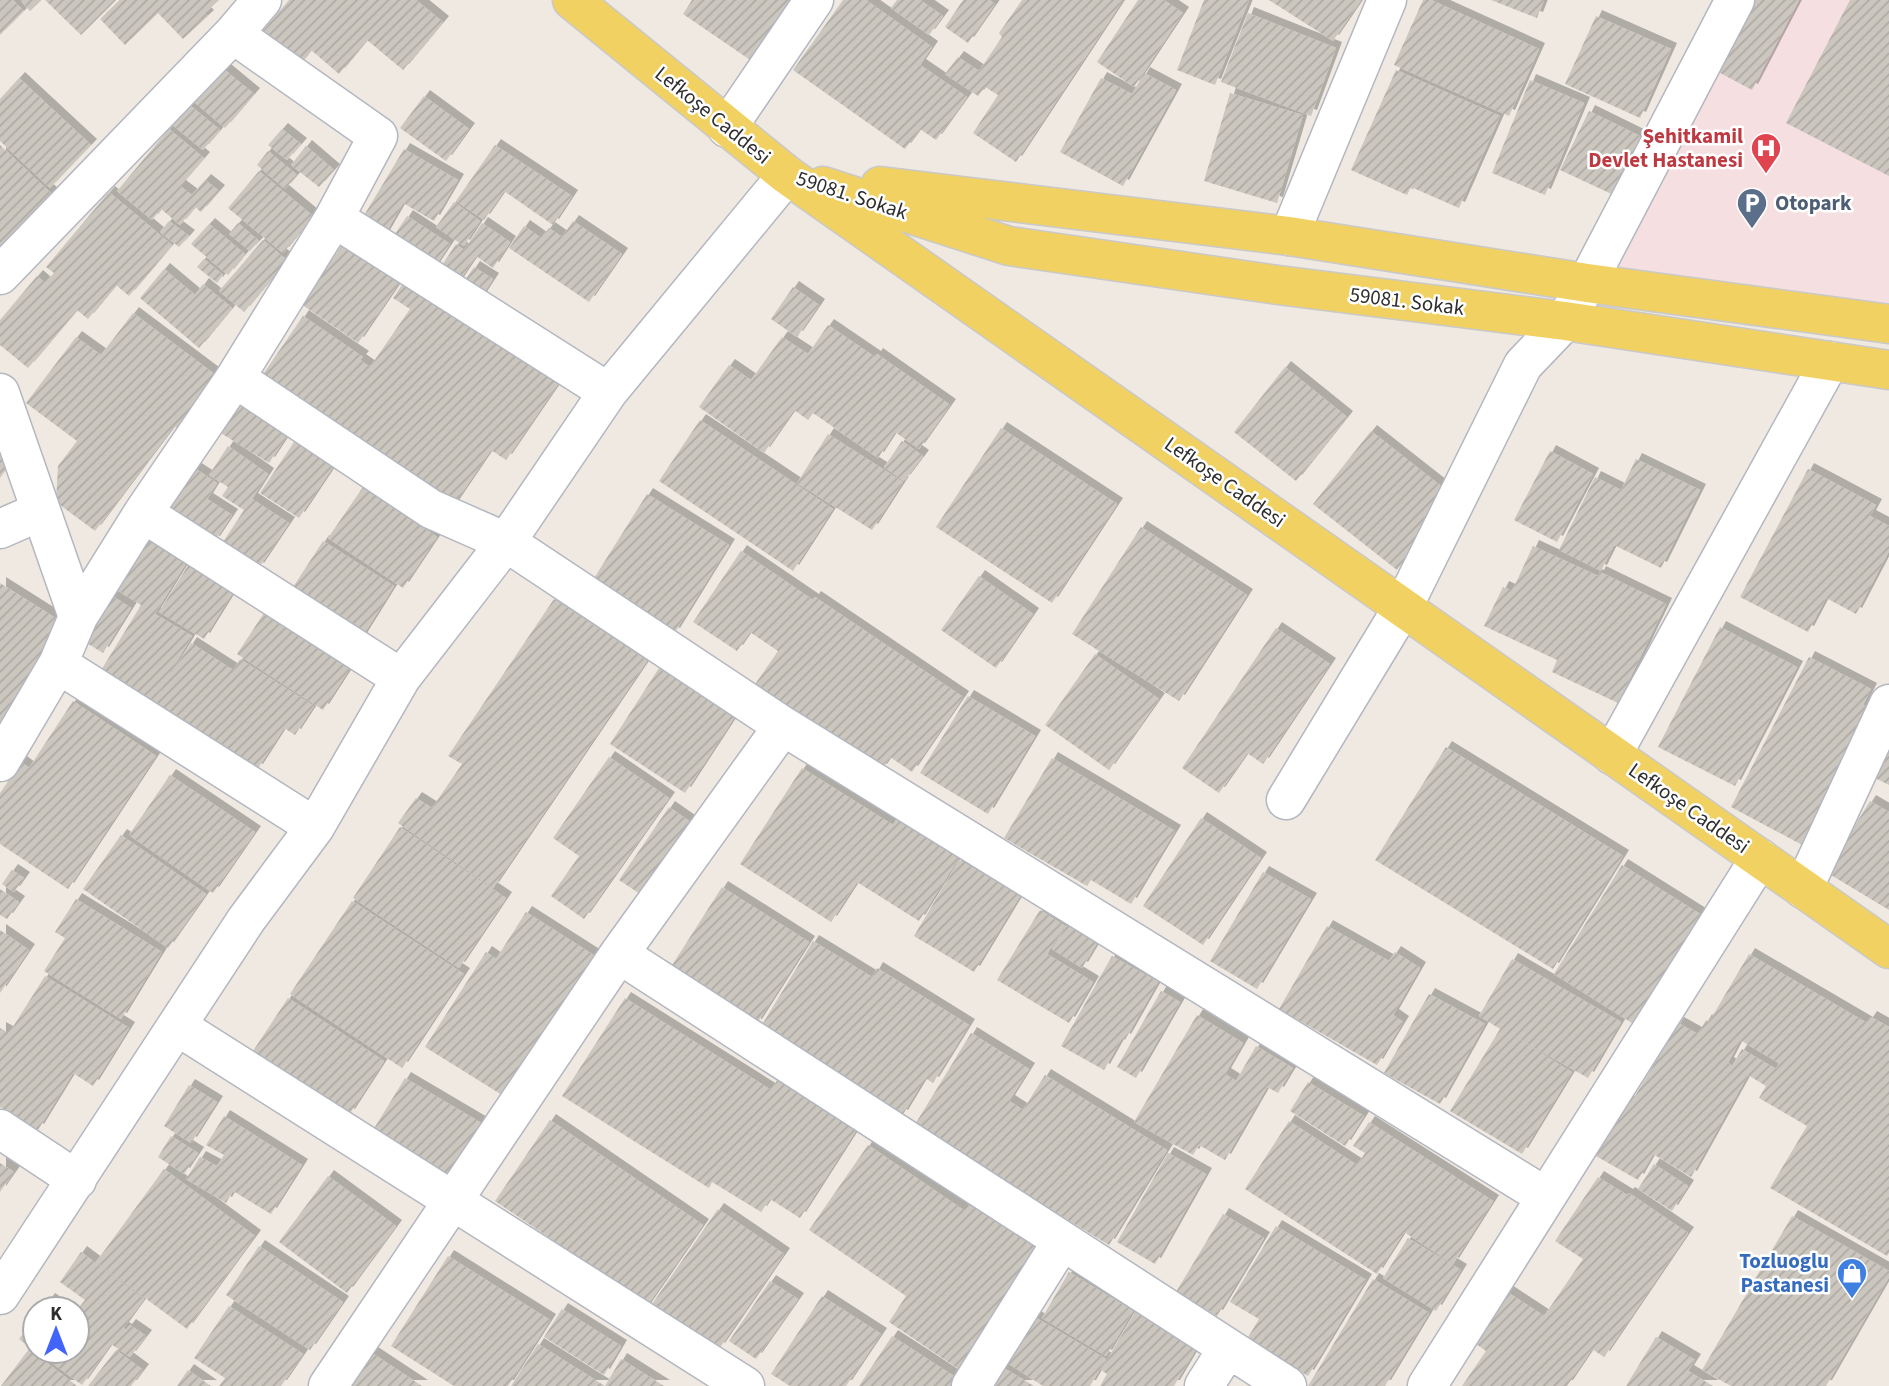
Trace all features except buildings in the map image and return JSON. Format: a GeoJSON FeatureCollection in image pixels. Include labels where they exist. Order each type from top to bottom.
{"type":"FeatureCollection","features":[{"type":"Feature","properties":{"kind":"main road","name":"Lefkoşe Caddesi"},"geometry":{"type":"LineString","coordinates":[[572,0],[727,128],[788,174],[1889,950]]}},
{"type":"Feature","properties":{"kind":"main road","name":"59081. Sokak"},"geometry":{"type":"LineString","coordinates":[[788,174],[1289,236],[1587,284],[1889,324]]}},
{"type":"Feature","properties":{"kind":"main road","name":"59081. Sokak"},"geometry":{"type":"LineString","coordinates":[[788,174],[1009,246],[1278,285],[1564,321],[1889,370]]}},
{"type":"Feature","properties":{"kind":"street"},"geometry":{"type":"LineString","coordinates":[[0,275],[233,34],[262,0]]}},
{"type":"Feature","properties":{"kind":"street"},"geometry":{"type":"LineString","coordinates":[[727,128],[814,0]]}},
{"type":"Feature","properties":{"kind":"street"},"geometry":{"type":"LineString","coordinates":[[1289,236],[1387,0]]}},
{"type":"Feature","properties":{"kind":"street"},"geometry":{"type":"LineString","coordinates":[[1286,800],[1403,607],[1523,365],[1564,321],[1587,284],[1735,0]]}},
{"type":"Feature","properties":{"kind":"street"},"geometry":{"type":"LineString","coordinates":[[0,762],[58,664],[78,617],[143,513],[235,378],[334,218],[378,136],[233,34]]}},
{"type":"Feature","properties":{"kind":"street"},"geometry":{"type":"LineString","coordinates":[[0,1295],[246,920],[315,827],[401,678],[506,542],[608,392],[788,174]]}},
{"type":"Feature","properties":{"kind":"street"},"geometry":{"type":"LineString","coordinates":[[334,218],[608,392]]}},
{"type":"Feature","properties":{"kind":"street"},"geometry":{"type":"LineString","coordinates":[[1612,755],[1830,361]]}},
{"type":"Feature","properties":{"kind":"street"},"geometry":{"type":"LineString","coordinates":[[235,378],[431,509],[506,542],[783,726],[1546,1197]]}},
{"type":"Feature","properties":{"kind":"street"},"geometry":{"type":"LineString","coordinates":[[0,394],[78,617]]}},
{"type":"Feature","properties":{"kind":"street"},"geometry":{"type":"LineString","coordinates":[[0,530],[41,511]]}},
{"type":"Feature","properties":{"kind":"street"},"geometry":{"type":"LineString","coordinates":[[143,513],[401,678]]}},
{"type":"Feature","properties":{"kind":"street"},"geometry":{"type":"LineString","coordinates":[[58,664],[315,827]]}},
{"type":"Feature","properties":{"kind":"street"},"geometry":{"type":"LineString","coordinates":[[1803,890],[1889,704]]}},
{"type":"Feature","properties":{"kind":"street"},"geometry":{"type":"LineString","coordinates":[[328,1386],[619,954],[783,726]]}},
{"type":"Feature","properties":{"kind":"street"},"geometry":{"type":"LineString","coordinates":[[1427,1386],[1760,858]]}},
{"type":"Feature","properties":{"kind":"street"},"geometry":{"type":"LineString","coordinates":[[619,954],[1287,1386]]}},
{"type":"Feature","properties":{"kind":"street"},"geometry":{"type":"LineString","coordinates":[[177,1026],[745,1386]]}},
{"type":"Feature","properties":{"kind":"street"},"geometry":{"type":"LineString","coordinates":[[0,1129],[77,1180]]}},
{"type":"Feature","properties":{"kind":"street"},"geometry":{"type":"LineString","coordinates":[[971,1386],[1062,1241]]}},
{"type":"Feature","properties":{"kind":"street"},"geometry":{"type":"LineString","coordinates":[[1204,1386],[1228,1348]]}},
{"type":"Feature","properties":{"kind":"shaded area","name":"Şehitkamil Devlet Hastanesi"},"geometry":{"type":"Polygon","coordinates":[[[1735,0],[1889,0],[1889,324],[1587,283],[1735,0]]]}},
{"type":"Feature","properties":{"kind":"place","name":"Şehitkamil Devlet Hastanesi"},"geometry":{"type":"Point","coordinates":[1766,175]}},
{"type":"Feature","properties":{"kind":"place","name":"Otopark"},"geometry":{"type":"Point","coordinates":[1752,230]}},
{"type":"Feature","properties":{"kind":"place","name":"Tozluoglu Pastanesi"},"geometry":{"type":"Point","coordinates":[1852,1300]}}]}
